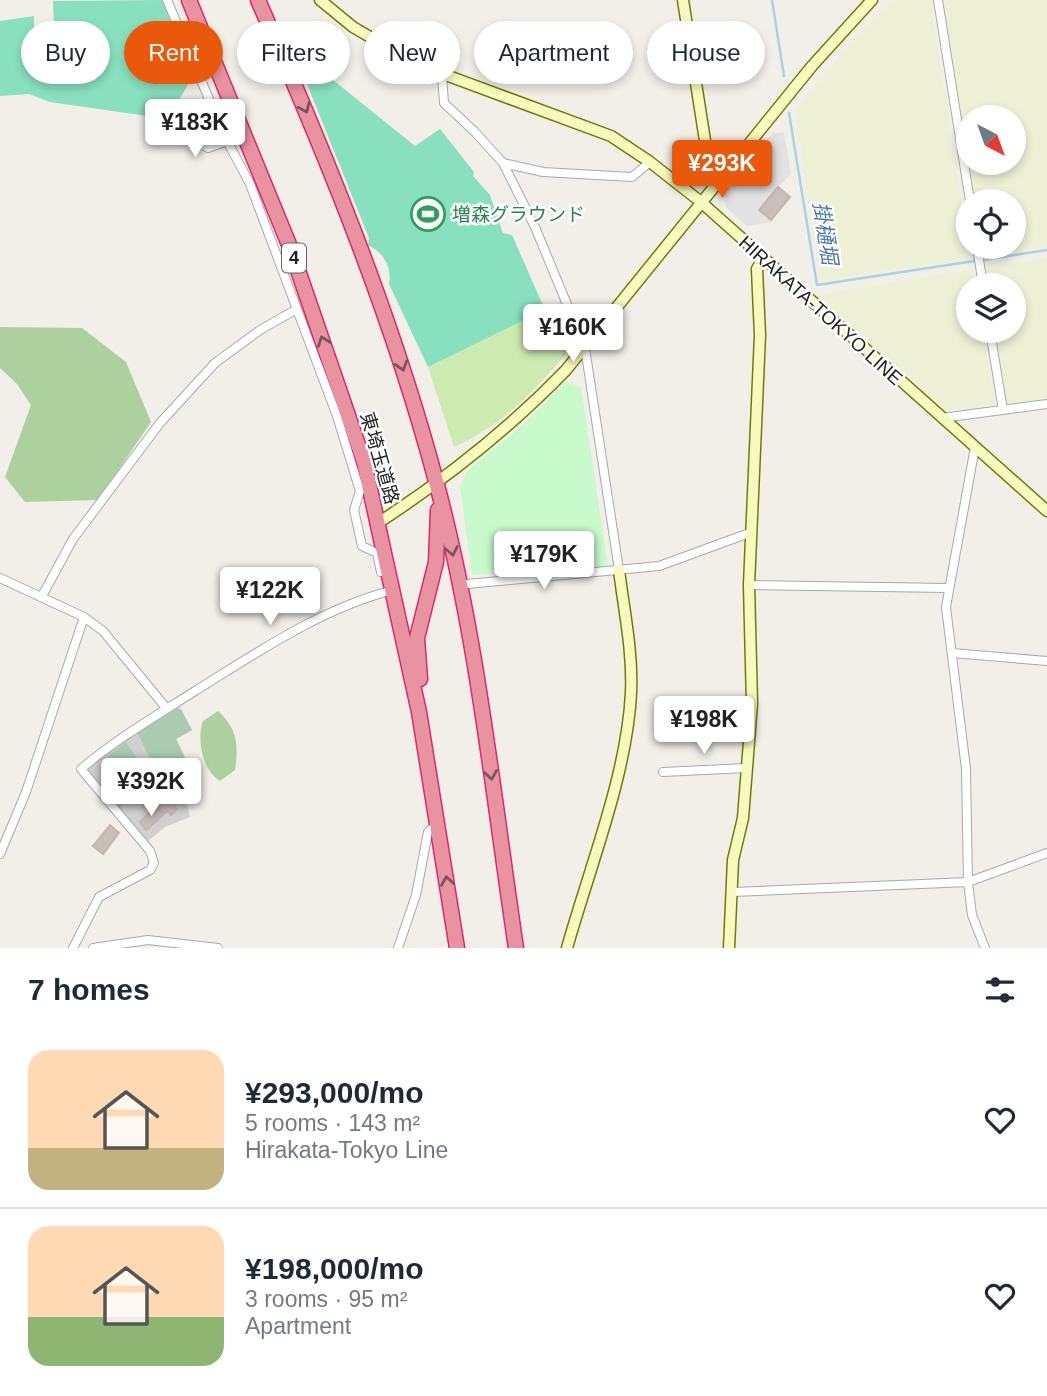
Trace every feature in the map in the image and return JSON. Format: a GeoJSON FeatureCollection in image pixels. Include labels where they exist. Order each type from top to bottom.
{"type":"FeatureCollection","features":[{"type":"Feature","properties":{"kind":"highway","name":"東埼玉道路"},"geometry":{"type":"LineString","coordinates":[[189,0],[290,247],[364,462],[390,590],[419,712],[457,948]]}},
{"type":"Feature","properties":{"kind":"highway"},"geometry":{"type":"LineString","coordinates":[[258,0],[321,144],[389,324],[437,484],[472,653],[516,948]]}},
{"type":"Feature","properties":{"kind":"highway"},"geometry":{"type":"LineString","coordinates":[[419,712],[417,638],[436,562],[437,484]]}},
{"type":"Feature","properties":{"kind":"street"},"geometry":{"type":"LineString","coordinates":[[73,948],[99,897],[150,870],[154,863],[150,851],[81,769],[108,745],[287,633],[344,606],[390,590],[377,553],[362,546],[354,510],[360,491],[250,184],[226,139],[167,0]]}},
{"type":"Feature","properties":{"kind":"street","name":"HIRAKATA-TOKYO LINE"},"geometry":{"type":"LineString","coordinates":[[320,0],[364,33]]}},
{"type":"Feature","properties":{"kind":"street"},"geometry":{"type":"LineString","coordinates":[[683,0],[706,147],[714,156],[733,164]]}},
{"type":"Feature","properties":{"kind":"street"},"geometry":{"type":"LineString","coordinates":[[378,523],[437,484],[521,416],[585,348],[827,48],[872,0]]}},
{"type":"Feature","properties":{"kind":"street"},"geometry":{"type":"LineString","coordinates":[[938,0],[968,189]]}},
{"type":"Feature","properties":{"kind":"street","name":"HIRAKATA-TOKYO LINE"},"geometry":{"type":"LineString","coordinates":[[460,82],[592,127],[650,162],[701,202],[1047,511]]}},
{"type":"Feature","properties":{"kind":"street"},"geometry":{"type":"LineString","coordinates":[[443,84],[444,103],[503,163],[535,228],[585,348],[619,570],[630,670],[629,718],[616,777],[567,948]]}},
{"type":"Feature","properties":{"kind":"street"},"geometry":{"type":"LineString","coordinates":[[167,122],[208,148],[226,139],[244,135]]}},
{"type":"Feature","properties":{"kind":"street"},"geometry":{"type":"LineString","coordinates":[[503,163],[543,172],[632,177],[650,162]]}},
{"type":"Feature","properties":{"kind":"street"},"geometry":{"type":"LineString","coordinates":[[729,948],[733,860],[743,818],[752,704],[749,585],[760,392],[757,269],[763,258]]}},
{"type":"Feature","properties":{"kind":"street"},"geometry":{"type":"LineString","coordinates":[[42,596],[73,539],[160,423],[215,363],[260,330],[297,309]]}},
{"type":"Feature","properties":{"kind":"street"},"geometry":{"type":"LineString","coordinates":[[992,343],[1003,410]]}},
{"type":"Feature","properties":{"kind":"street"},"geometry":{"type":"LineString","coordinates":[[942,418],[1047,404]]}},
{"type":"Feature","properties":{"kind":"street"},"geometry":{"type":"LineString","coordinates":[[975,447],[946,607],[966,769],[968,882],[972,915],[985,948]]}},
{"type":"Feature","properties":{"kind":"street"},"geometry":{"type":"LineString","coordinates":[[467,584],[659,566],[752,533]]}},
{"type":"Feature","properties":{"kind":"street"},"geometry":{"type":"LineString","coordinates":[[0,578],[84,617],[103,631],[167,709]]}},
{"type":"Feature","properties":{"kind":"street"},"geometry":{"type":"LineString","coordinates":[[749,585],[948,588]]}},
{"type":"Feature","properties":{"kind":"street"},"geometry":{"type":"LineString","coordinates":[[0,854],[26,792],[84,617]]}},
{"type":"Feature","properties":{"kind":"street"},"geometry":{"type":"LineString","coordinates":[[952,653],[1047,661]]}},
{"type":"Feature","properties":{"kind":"street"},"geometry":{"type":"LineString","coordinates":[[663,772],[746,768]]}},
{"type":"Feature","properties":{"kind":"street"},"geometry":{"type":"LineString","coordinates":[[398,948],[416,895],[428,832],[438,823]]}},
{"type":"Feature","properties":{"kind":"street"},"geometry":{"type":"LineString","coordinates":[[733,892],[968,882],[1047,853]]}},
{"type":"Feature","properties":{"kind":"street"},"geometry":{"type":"LineString","coordinates":[[93,948],[148,940],[218,948]]}},
{"type":"Feature","properties":{"kind":"shaded area"},"geometry":{"type":"Polygon","coordinates":[[[784,132],[791,174],[757,210],[771,222],[747,226],[726,207],[724,194],[773,133],[784,132]]]}},
{"type":"Feature","properties":{"kind":"shaded area"},"geometry":{"type":"Polygon","coordinates":[[[179,706],[192,730],[176,739],[188,764],[182,767],[193,794],[186,800],[190,817],[165,827],[148,841],[86,771],[125,738],[179,706]]]}},
{"type":"Feature","properties":{"kind":"green space"},"geometry":{"type":"Polygon","coordinates":[[[162,0],[171,21],[124,21],[124,84],[188,84],[168,119],[50,102],[29,94],[0,96],[0,21],[34,16],[34,21],[21,21],[21,84],[110,84],[110,21],[54,21],[53,1],[162,0]]]}},
{"type":"Feature","properties":{"kind":"green space"},"geometry":{"type":"Polygon","coordinates":[[[893,0],[930,0],[960,189],[956,189],[956,259],[964,259],[820,281],[795,110],[856,36],[893,0]]]}},
{"type":"Feature","properties":{"kind":"green space"},"geometry":{"type":"Polygon","coordinates":[[[942,0],[1047,0],[1047,246],[1026,249],[1026,189],[973,189],[971,175],[1026,175],[1026,105],[959,105],[942,0]]]}},
{"type":"Feature","properties":{"kind":"green space","name":"増森グラウンド"},"geometry":{"type":"Polygon","coordinates":[[[307,84],[338,84],[415,146],[440,129],[490,195],[503,233],[512,235],[545,310],[428,367],[389,284],[389,271],[385,260],[368,245],[369,238],[307,84]]]}},
{"type":"Feature","properties":{"kind":"green space"},"geometry":{"type":"Polygon","coordinates":[[[1047,258],[1047,398],[1006,404],[996,343],[1026,343],[1026,273],[985,273],[984,268],[1047,258]]]}},
{"type":"Feature","properties":{"kind":"green space"},"geometry":{"type":"Polygon","coordinates":[[[974,269],[974,273],[956,273],[956,343],[986,343],[995,404],[946,410],[816,295],[974,269]]]}},
{"type":"Feature","properties":{"kind":"green space"},"geometry":{"type":"Polygon","coordinates":[[[553,306],[570,343],[565,355],[514,408],[486,430],[454,447],[428,367],[553,306]]]}},
{"type":"Feature","properties":{"kind":"green space"},"geometry":{"type":"Polygon","coordinates":[[[0,327],[82,328],[126,362],[151,422],[98,500],[25,502],[5,477],[31,405],[17,384],[0,368],[0,327]]]}},
{"type":"Feature","properties":{"kind":"green space"},"geometry":{"type":"Polygon","coordinates":[[[566,382],[581,387],[608,566],[472,575],[460,487],[468,470],[517,430],[566,382]]]}},
{"type":"Feature","properties":{"kind":"green space"},"geometry":{"type":"Polygon","coordinates":[[[181,709],[192,730],[176,739],[188,764],[168,770],[170,775],[161,781],[137,732],[181,709]]]}},
{"type":"Feature","properties":{"kind":"green space"},"geometry":{"type":"Polygon","coordinates":[[[218,711],[233,731],[237,753],[235,770],[220,781],[205,763],[200,737],[203,721],[218,711]]]}},
{"type":"Feature","properties":{"kind":"green space"},"geometry":{"type":"Polygon","coordinates":[[[126,742],[137,759],[115,771],[105,758],[126,742]]]}},
{"type":"Feature","properties":{"kind":"building"},"geometry":{"type":"Polygon","coordinates":[[[778,187],[790,197],[771,220],[759,210],[778,187]]]}},
{"type":"Feature","properties":{"kind":"building"},"geometry":{"type":"Polygon","coordinates":[[[128,778],[137,788],[120,806],[108,793],[128,778]]]}},
{"type":"Feature","properties":{"kind":"building"},"geometry":{"type":"Polygon","coordinates":[[[170,795],[177,803],[174,806],[177,809],[171,815],[167,811],[164,814],[157,806],[161,803],[158,800],[170,795]]]}},
{"type":"Feature","properties":{"kind":"building"},"geometry":{"type":"Polygon","coordinates":[[[156,807],[163,815],[146,830],[140,822],[156,807]]]}},
{"type":"Feature","properties":{"kind":"building"},"geometry":{"type":"Polygon","coordinates":[[[110,825],[119,833],[103,854],[93,846],[110,825]]]}},
{"type":"Feature","properties":{"kind":"waterway","name":"掛樋堀"},"geometry":{"type":"LineString","coordinates":[[772,0],[784,76]]}},
{"type":"Feature","properties":{"kind":"waterway","name":"掛樋堀"},"geometry":{"type":"LineString","coordinates":[[789,113],[817,285],[974,261]]}},
{"type":"Feature","properties":{"kind":"waterway","name":"掛樋堀"},"geometry":{"type":"LineString","coordinates":[[982,260],[1047,250]]}},
{"type":"Feature","properties":{"kind":"place","name":"増森グラウンド"},"geometry":{"type":"Point","coordinates":[428,214]}}]}
